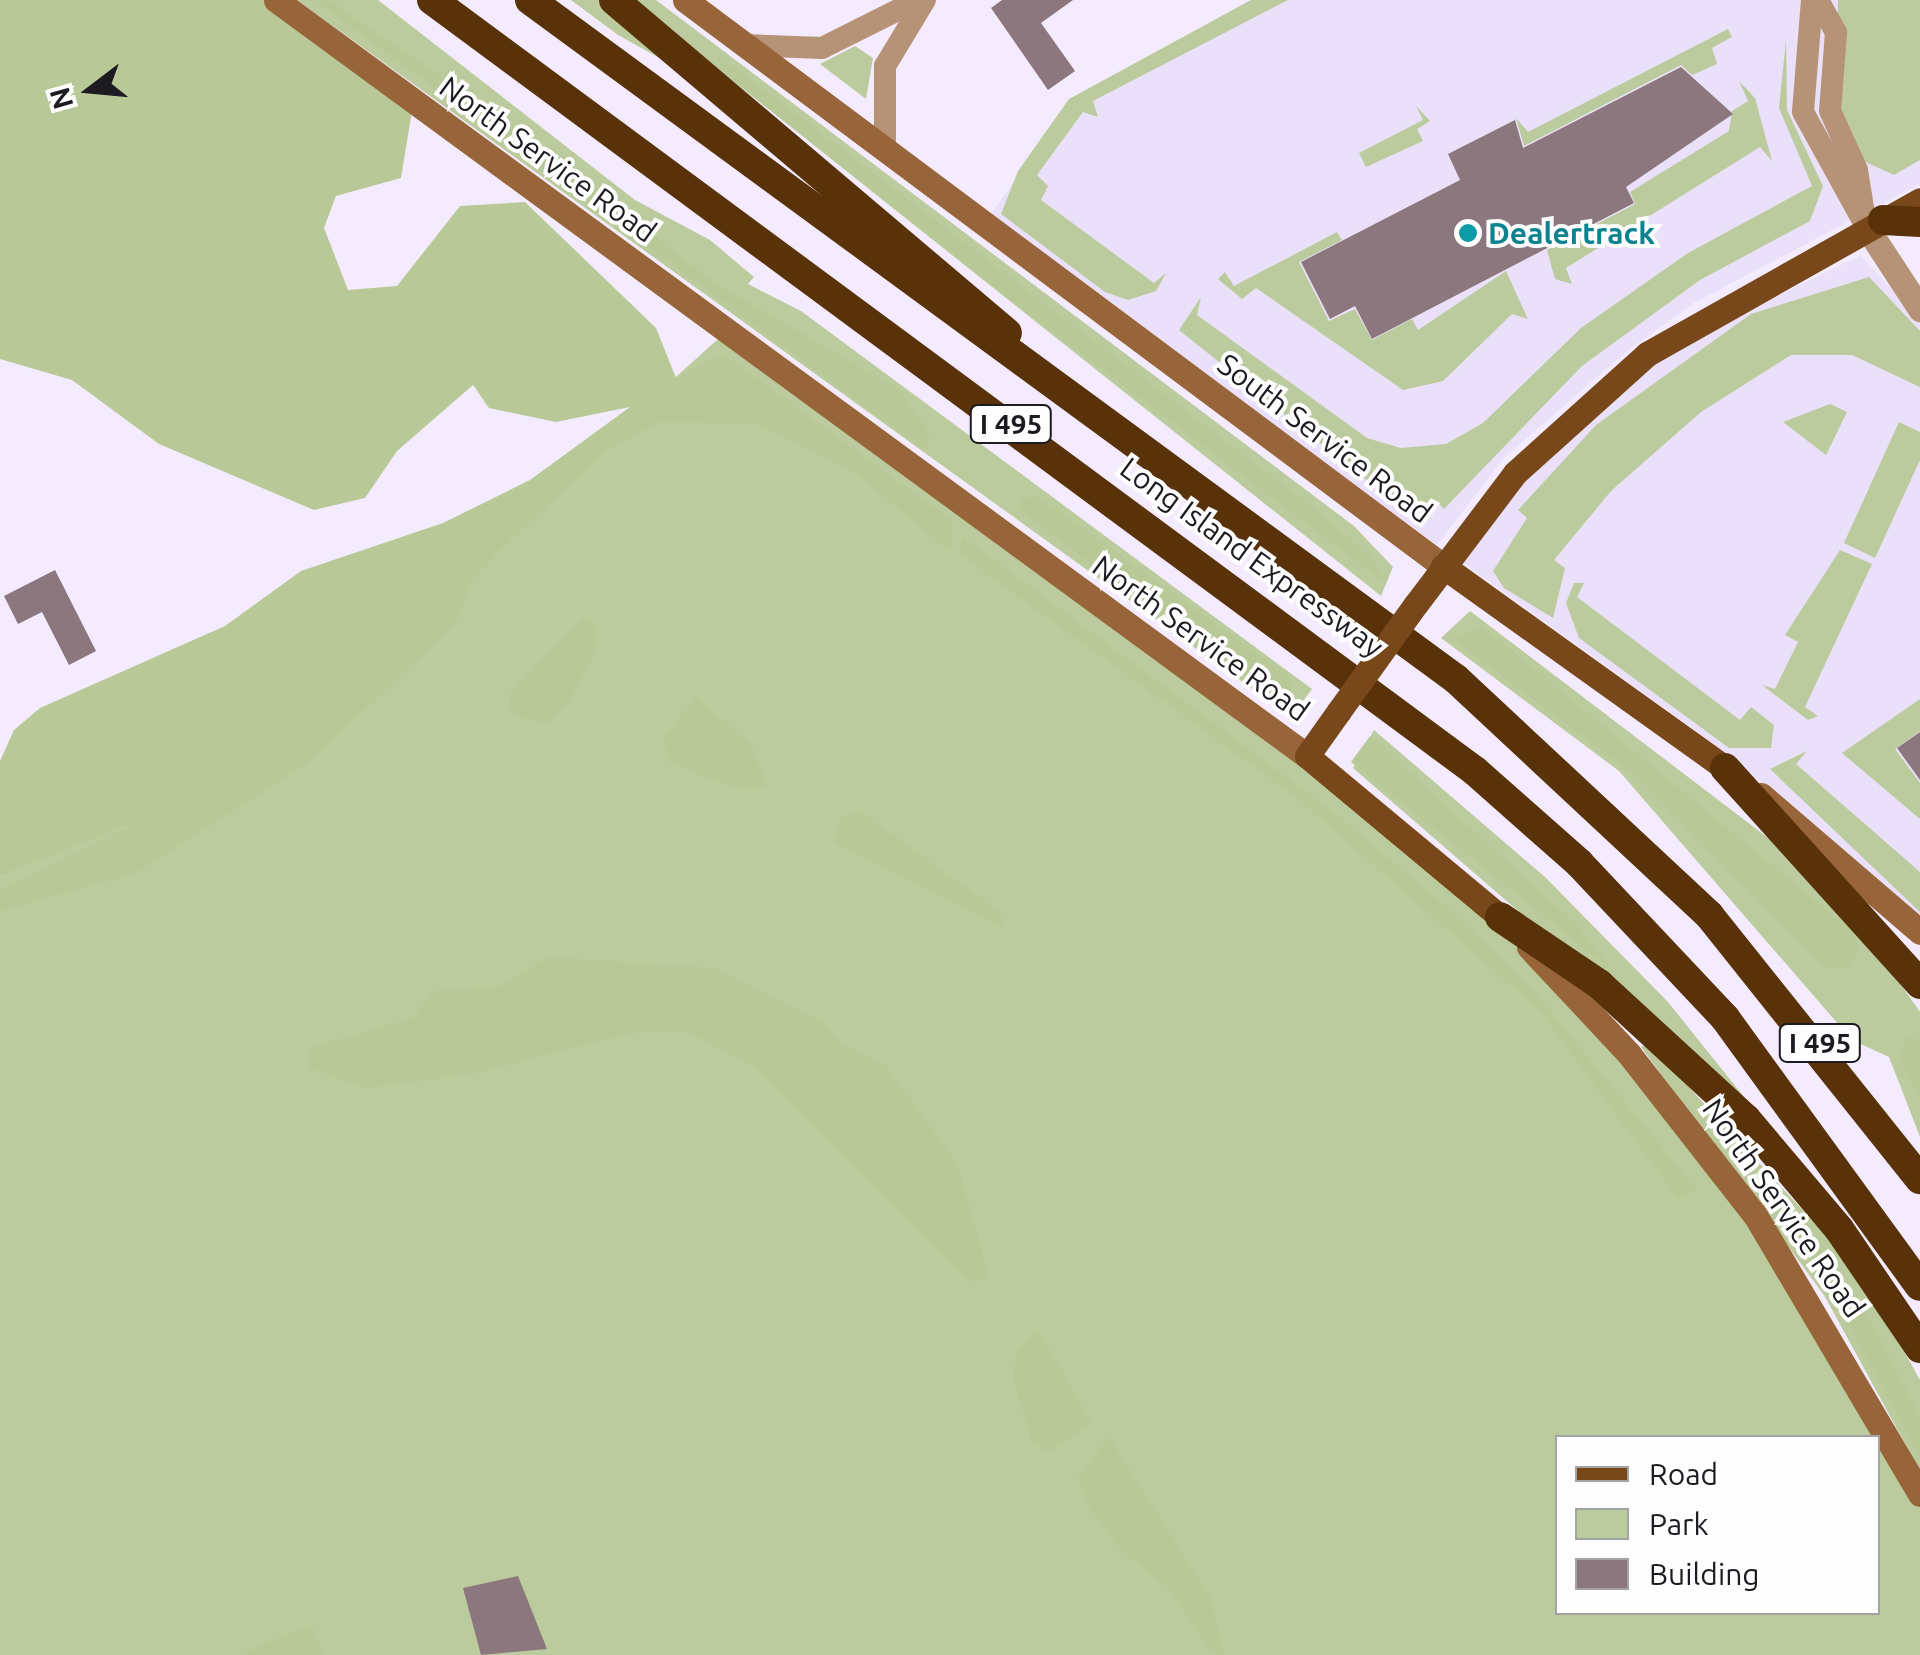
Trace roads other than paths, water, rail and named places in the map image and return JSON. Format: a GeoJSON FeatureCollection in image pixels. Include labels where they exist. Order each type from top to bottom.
{"type":"FeatureCollection","features":[{"type":"Feature","properties":{"kind":"highway","name":"Long Island Expressway"},"geometry":{"type":"LineString","coordinates":[[432,0],[1366,684],[1502,794],[1726,1018],[1920,1286]]}},
{"type":"Feature","properties":{"kind":"highway","name":"Long Island Expressway"},"geometry":{"type":"LineString","coordinates":[[530,0],[1442,669],[1574,780],[1756,966],[1920,1179]]}},
{"type":"Feature","properties":{"kind":"highway"},"geometry":{"type":"LineString","coordinates":[[614,0],[990,311],[1034,367]]}},
{"type":"Feature","properties":{"kind":"highway"},"geometry":{"type":"LineString","coordinates":[[1875,224],[1920,222]]}},
{"type":"Feature","properties":{"kind":"highway"},"geometry":{"type":"LineString","coordinates":[[1724,768],[1854,901],[1920,984]]}},
{"type":"Feature","properties":{"kind":"highway"},"geometry":{"type":"LineString","coordinates":[[1500,917],[1599,984],[1746,1119],[1839,1229],[1920,1348]]}},
{"type":"Feature","properties":{"kind":"main road","name":"North Service Road"},"geometry":{"type":"LineString","coordinates":[[276,0],[1307,756],[1500,917],[1724,1172],[1832,1331],[1920,1494]]}},
{"type":"Feature","properties":{"kind":"main road","name":"South Service Road"},"geometry":{"type":"LineString","coordinates":[[685,0],[1442,566],[1724,768],[1920,932]]}},
{"type":"Feature","properties":{"kind":"main road"},"geometry":{"type":"LineString","coordinates":[[1307,756],[1442,566],[1514,473],[1647,354],[1920,200]]}},
{"type":"Feature","properties":{"kind":"street"},"geometry":{"type":"LineString","coordinates":[[746,45],[822,48],[922,0]]}},
{"type":"Feature","properties":{"kind":"street"},"geometry":{"type":"LineString","coordinates":[[885,146],[885,66],[922,0]]}},
{"type":"Feature","properties":{"kind":"street"},"geometry":{"type":"LineString","coordinates":[[1815,0],[1836,32],[1830,111],[1857,170],[1875,224],[1920,309]]}},
{"type":"Feature","properties":{"kind":"place","name":"Dealertrack"},"geometry":{"type":"Point","coordinates":[1468,233]}}]}
